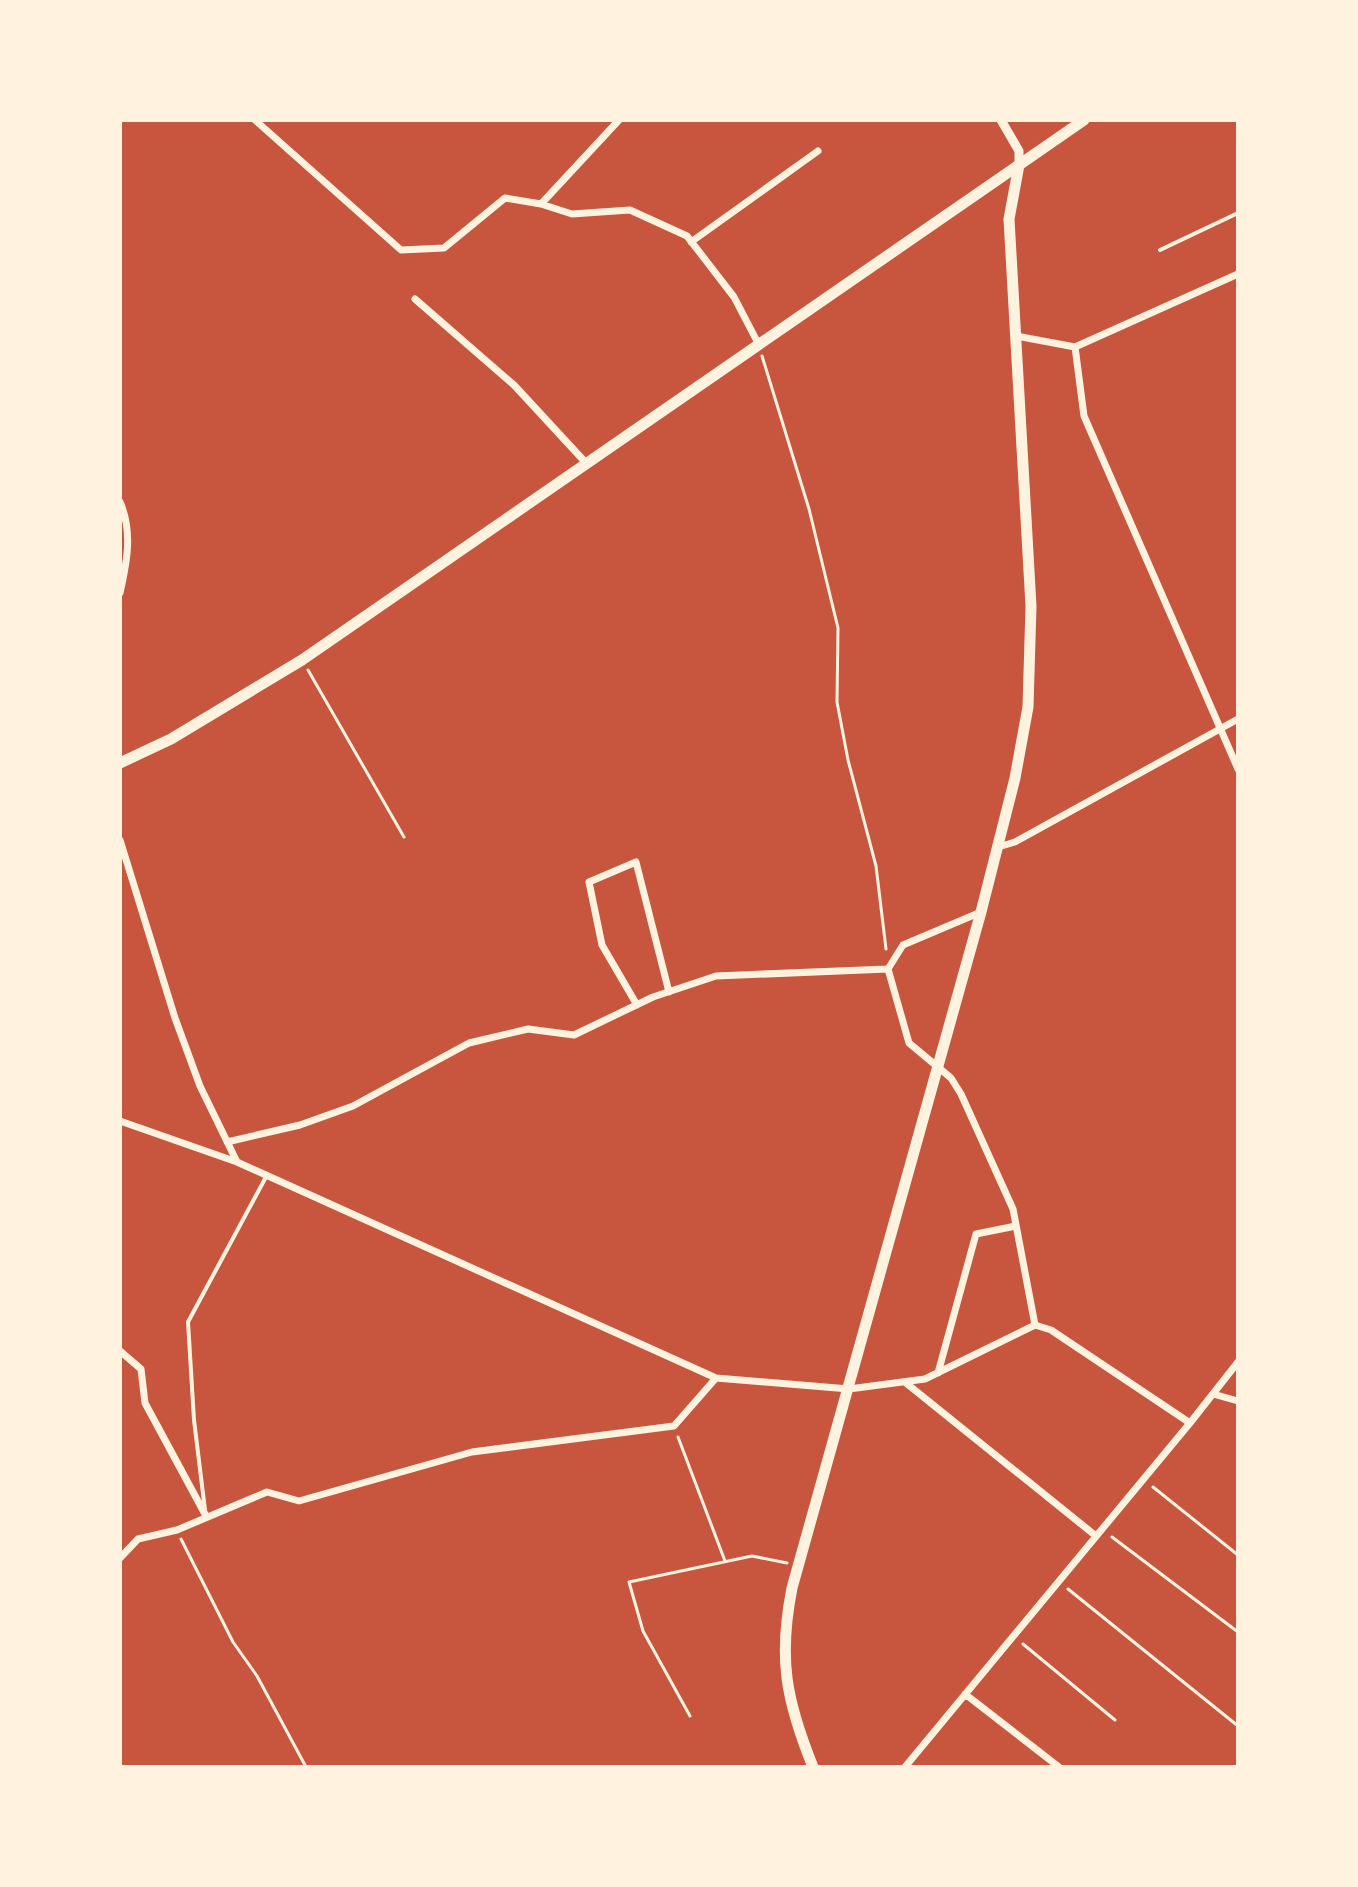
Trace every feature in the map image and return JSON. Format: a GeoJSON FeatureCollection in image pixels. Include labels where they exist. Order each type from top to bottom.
{"type":"FeatureCollection","features":[{"type":"Feature","properties":{"kind":"main road"},"geometry":{"type":"LineString","coordinates":[[120,763],[171,739],[302,660],[1084,120]]}},
{"type":"Feature","properties":{"kind":"main road"},"geometry":{"type":"LineString","coordinates":[[813,1767],[792,1708],[783,1655],[785,1623],[798,1565],[981,912],[1022,741],[1031,667],[1031,606],[1009,219],[1019,165]]}},
{"type":"Feature","properties":{"kind":"street"},"geometry":{"type":"LineString","coordinates":[[255,120],[401,250],[444,248],[505,198],[541,204],[572,214],[630,210],[687,236],[734,297],[759,345]]}},
{"type":"Feature","properties":{"kind":"street"},"geometry":{"type":"LineString","coordinates":[[541,204],[619,120]]}},
{"type":"Feature","properties":{"kind":"street"},"geometry":{"type":"LineString","coordinates":[[1001,120],[1019,151],[1019,165]]}},
{"type":"Feature","properties":{"kind":"street"},"geometry":{"type":"LineString","coordinates":[[691,242],[818,151]]}},
{"type":"Feature","properties":{"kind":"street"},"geometry":{"type":"LineString","coordinates":[[1016,336],[1075,347],[1238,274]]}},
{"type":"Feature","properties":{"kind":"street"},"geometry":{"type":"LineString","coordinates":[[415,299],[514,385],[587,464]]}},
{"type":"Feature","properties":{"kind":"street"},"geometry":{"type":"LineString","coordinates":[[1075,347],[1084,416],[1238,769]]}},
{"type":"Feature","properties":{"kind":"street"},"geometry":{"type":"LineString","coordinates":[[120,502],[128,528],[128,546],[120,593]]}},
{"type":"Feature","properties":{"kind":"street"},"geometry":{"type":"LineString","coordinates":[[998,847],[1015,842],[1238,719]]}},
{"type":"Feature","properties":{"kind":"street"},"geometry":{"type":"LineString","coordinates":[[120,840],[180,1032],[200,1086],[237,1162]]}},
{"type":"Feature","properties":{"kind":"street"},"geometry":{"type":"LineString","coordinates":[[637,1005],[602,945],[589,882],[636,862],[669,992]]}},
{"type":"Feature","properties":{"kind":"street"},"geometry":{"type":"LineString","coordinates":[[981,912],[903,945],[888,969],[909,1043],[951,1078],[1013,1209],[1035,1325]]}},
{"type":"Feature","properties":{"kind":"street"},"geometry":{"type":"LineString","coordinates":[[227,1142],[300,1125],[353,1106],[469,1043],[528,1029],[574,1035],[637,1005],[716,976],[888,969]]}},
{"type":"Feature","properties":{"kind":"street"},"geometry":{"type":"LineString","coordinates":[[120,1121],[237,1162],[716,1378],[849,1389],[906,1383],[938,1373],[1035,1325],[1051,1330],[1190,1423]]}},
{"type":"Feature","properties":{"kind":"street"},"geometry":{"type":"LineString","coordinates":[[938,1373],[976,1234],[1016,1226]]}},
{"type":"Feature","properties":{"kind":"street"},"geometry":{"type":"LineString","coordinates":[[120,1351],[141,1369],[145,1403],[206,1516]]}},
{"type":"Feature","properties":{"kind":"street"},"geometry":{"type":"LineString","coordinates":[[905,1767],[1238,1362]]}},
{"type":"Feature","properties":{"kind":"street"},"geometry":{"type":"LineString","coordinates":[[120,1558],[138,1539],[177,1530],[267,1492],[299,1501],[472,1452],[674,1426],[716,1378]]}},
{"type":"Feature","properties":{"kind":"street"},"geometry":{"type":"LineString","coordinates":[[906,1383],[1099,1533]]}},
{"type":"Feature","properties":{"kind":"street"},"geometry":{"type":"LineString","coordinates":[[1213,1394],[1238,1401]]}},
{"type":"Feature","properties":{"kind":"street"},"geometry":{"type":"LineString","coordinates":[[965,1694],[1059,1767]]}},
{"type":"Feature","properties":{"kind":"lane"},"geometry":{"type":"LineString","coordinates":[[1160,250],[1238,213]]}},
{"type":"Feature","properties":{"kind":"lane"},"geometry":{"type":"LineString","coordinates":[[206,1516],[194,1420],[188,1322],[267,1175]]}},
{"type":"Feature","properties":{"kind":"path"},"geometry":{"type":"LineString","coordinates":[[759,345],[809,509],[838,628],[837,702],[848,760],[876,866],[888,969]]}},
{"type":"Feature","properties":{"kind":"path"},"geometry":{"type":"LineString","coordinates":[[302,660],[404,837]]}},
{"type":"Feature","properties":{"kind":"path"},"geometry":{"type":"LineString","coordinates":[[674,1426],[725,1561]]}},
{"type":"Feature","properties":{"kind":"path"},"geometry":{"type":"LineString","coordinates":[[1143,1480],[1238,1555]]}},
{"type":"Feature","properties":{"kind":"path"},"geometry":{"type":"LineString","coordinates":[[177,1530],[233,1642],[257,1676],[306,1767]]}},
{"type":"Feature","properties":{"kind":"path"},"geometry":{"type":"LineString","coordinates":[[1099,1533],[1238,1632]]}},
{"type":"Feature","properties":{"kind":"path"},"geometry":{"type":"LineString","coordinates":[[690,1716],[643,1631],[629,1582],[752,1556],[798,1565]]}},
{"type":"Feature","properties":{"kind":"path"},"geometry":{"type":"LineString","coordinates":[[1059,1582],[1238,1726]]}},
{"type":"Feature","properties":{"kind":"path"},"geometry":{"type":"LineString","coordinates":[[1013,1637],[1115,1720]]}}]}
